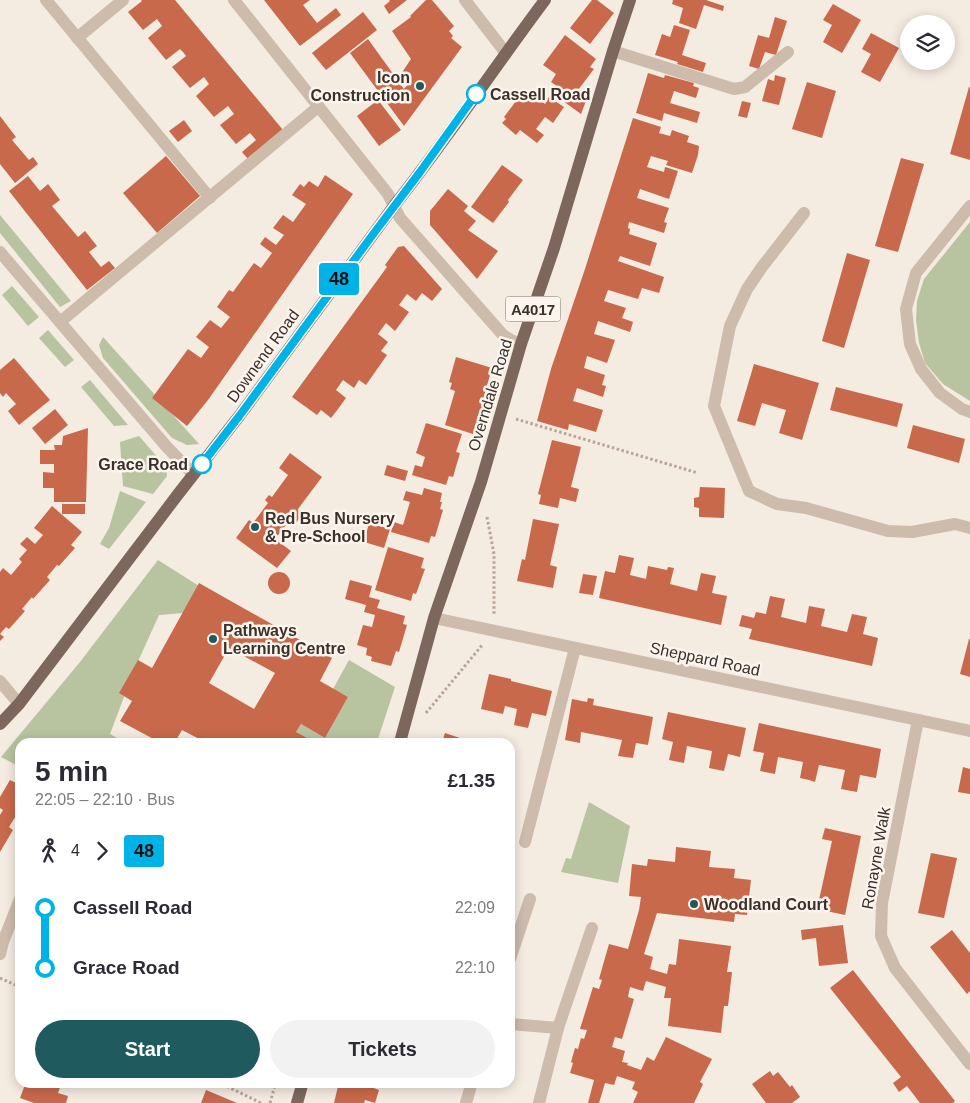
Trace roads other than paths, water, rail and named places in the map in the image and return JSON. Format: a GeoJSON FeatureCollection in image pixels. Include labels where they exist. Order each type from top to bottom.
{"type":"FeatureCollection","features":[{"type":"Feature","properties":{"kind":"main road","name":"Downend Road"},"geometry":{"type":"LineString","coordinates":[[0,724],[19,704],[240,415],[545,0]]}},
{"type":"Feature","properties":{"kind":"main road","name":"Overndale Road"},"geometry":{"type":"LineString","coordinates":[[401,738],[434,618],[481,482],[521,344],[554,248],[630,0]]}},
{"type":"Feature","properties":{"kind":"main road"},"geometry":{"type":"LineString","coordinates":[[297,1103],[301,1088]]}},
{"type":"Feature","properties":{"kind":"street"},"geometry":{"type":"LineString","coordinates":[[46,0],[210,198]]}},
{"type":"Feature","properties":{"kind":"street"},"geometry":{"type":"LineString","coordinates":[[77,38],[123,0]]}},
{"type":"Feature","properties":{"kind":"street"},"geometry":{"type":"LineString","coordinates":[[234,0],[388,194],[400,218],[504,335],[521,344]]}},
{"type":"Feature","properties":{"kind":"street"},"geometry":{"type":"LineString","coordinates":[[465,0],[505,52]]}},
{"type":"Feature","properties":{"kind":"street"},"geometry":{"type":"LineString","coordinates":[[613,51],[734,89],[745,87],[788,52]]}},
{"type":"Feature","properties":{"kind":"street"},"geometry":{"type":"LineString","coordinates":[[60,322],[318,107]]}},
{"type":"Feature","properties":{"kind":"street"},"geometry":{"type":"LineString","coordinates":[[970,206],[916,273],[906,309],[910,344],[921,369],[940,393],[962,409],[970,412]]}},
{"type":"Feature","properties":{"kind":"street"},"geometry":{"type":"LineString","coordinates":[[804,213],[747,289],[730,326],[714,406],[749,491],[777,504],[806,508],[888,531],[912,532],[955,524],[970,528]]}},
{"type":"Feature","properties":{"kind":"street"},"geometry":{"type":"LineString","coordinates":[[0,252],[166,446],[193,474]]}},
{"type":"Feature","properties":{"kind":"street","name":"Sheppard Road"},"geometry":{"type":"LineString","coordinates":[[434,618],[970,731]]}},
{"type":"Feature","properties":{"kind":"street"},"geometry":{"type":"LineString","coordinates":[[525,842],[575,648]]}},
{"type":"Feature","properties":{"kind":"street"},"geometry":{"type":"LineString","coordinates":[[0,681],[19,704]]}},
{"type":"Feature","properties":{"kind":"street","name":"Ronayne Walk"},"geometry":{"type":"LineString","coordinates":[[918,720],[882,903],[881,936],[895,968],[970,1064]]}},
{"type":"Feature","properties":{"kind":"street"},"geometry":{"type":"LineString","coordinates":[[515,944],[530,899]]}},
{"type":"Feature","properties":{"kind":"street"},"geometry":{"type":"LineString","coordinates":[[0,954],[15,912]]}},
{"type":"Feature","properties":{"kind":"street"},"geometry":{"type":"LineString","coordinates":[[539,1103],[558,1028],[592,928]]}},
{"type":"Feature","properties":{"kind":"street"},"geometry":{"type":"LineString","coordinates":[[515,1024],[558,1028]]}},
{"type":"Feature","properties":{"kind":"street"},"geometry":{"type":"LineString","coordinates":[[466,1103],[470,1088]]}},
{"type":"Feature","properties":{"kind":"place","name":"Icon Construction"},"geometry":{"type":"Point","coordinates":[420,86]}},
{"type":"Feature","properties":{"kind":"place","name":"Cassell Road"},"geometry":{"type":"Point","coordinates":[476,94]}},
{"type":"Feature","properties":{"kind":"place","name":"Grace Road"},"geometry":{"type":"Point","coordinates":[202,464]}},
{"type":"Feature","properties":{"kind":"place","name":"Red Bus Nursery & Pre-School"},"geometry":{"type":"Point","coordinates":[255,527]}},
{"type":"Feature","properties":{"kind":"place","name":"Pathways Learning Centre"},"geometry":{"type":"Point","coordinates":[213,639]}},
{"type":"Feature","properties":{"kind":"place","name":"Woodland Court"},"geometry":{"type":"Point","coordinates":[694,904]}}]}
